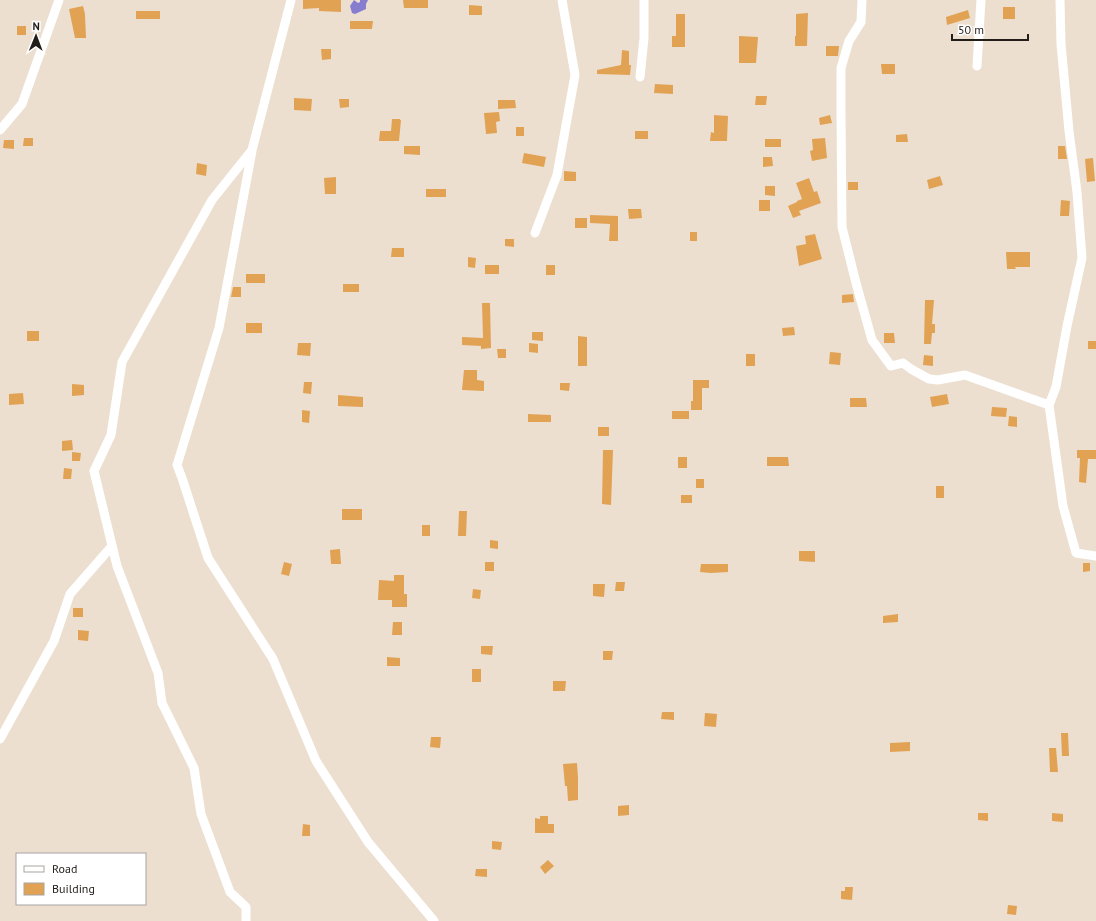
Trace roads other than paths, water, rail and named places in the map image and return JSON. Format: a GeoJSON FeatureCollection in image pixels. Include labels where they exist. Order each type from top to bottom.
{"type":"FeatureCollection","features":[{"type":"Feature","properties":{"kind":"street"},"geometry":{"type":"LineString","coordinates":[[0,130],[22,104],[59,0]]}},
{"type":"Feature","properties":{"kind":"street"},"geometry":{"type":"LineString","coordinates":[[291,0],[252,150],[219,328],[177,464],[208,558],[273,659],[316,761],[368,842],[434,921]]}},
{"type":"Feature","properties":{"kind":"street"},"geometry":{"type":"LineString","coordinates":[[535,233],[557,175],[575,75],[562,0]]}},
{"type":"Feature","properties":{"kind":"street"},"geometry":{"type":"LineString","coordinates":[[640,77],[644,38],[644,0]]}},
{"type":"Feature","properties":{"kind":"street"},"geometry":{"type":"LineString","coordinates":[[862,0],[861,22],[849,41],[841,68],[842,227],[872,340],[891,366],[904,363],[911,369],[929,379],[938,380],[965,375],[1049,405]]}},
{"type":"Feature","properties":{"kind":"street"},"geometry":{"type":"LineString","coordinates":[[977,66],[981,0]]}},
{"type":"Feature","properties":{"kind":"street"},"geometry":{"type":"LineString","coordinates":[[1060,0],[1061,44],[1068,131],[1077,192],[1082,258],[1056,386],[1049,405],[1063,506],[1076,553],[1096,556]]}},
{"type":"Feature","properties":{"kind":"street"},"geometry":{"type":"LineString","coordinates":[[246,921],[246,907],[230,892],[200,814],[194,768],[162,703],[158,673],[117,566],[94,471],[111,435],[122,362],[212,200],[252,150]]}},
{"type":"Feature","properties":{"kind":"street"},"geometry":{"type":"LineString","coordinates":[[0,739],[54,641],[70,594],[112,546]]}}]}
